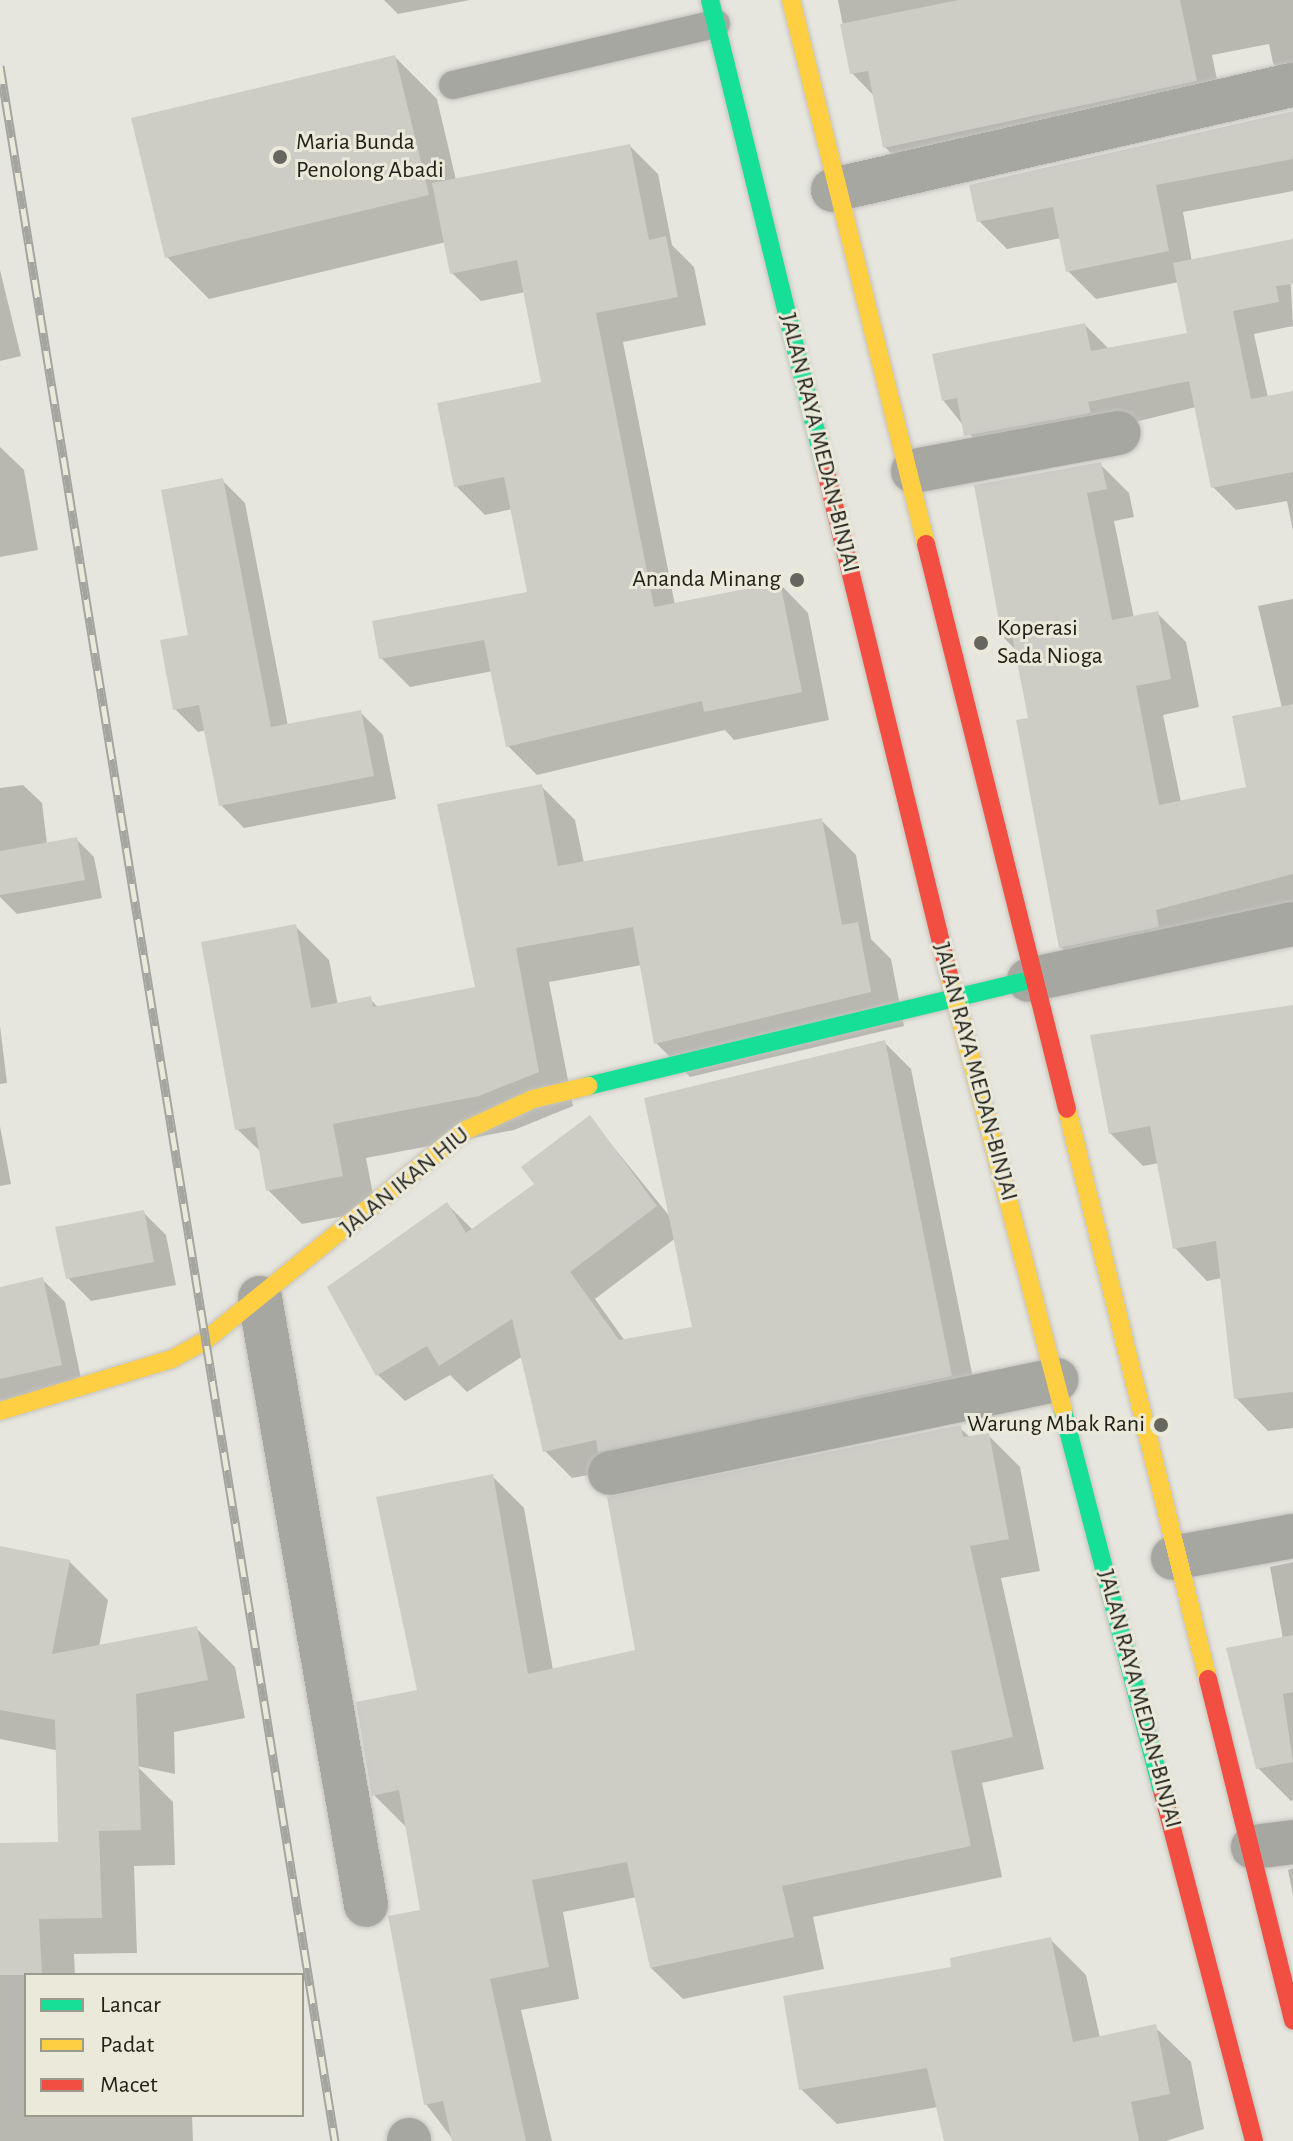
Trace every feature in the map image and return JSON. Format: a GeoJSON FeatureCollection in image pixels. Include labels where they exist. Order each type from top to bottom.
{"type":"FeatureCollection","features":[{"type":"Feature","properties":{"kind":"main road"},"geometry":{"type":"LineString","coordinates":[[791,0],[833,190],[913,471],[1029,980],[1173,1558],[1273,1844],[1293,2021]]}},
{"type":"Feature","properties":{"kind":"main road","name":"JALAN RAYA MEDAN-BINJAI"},"geometry":{"type":"LineString","coordinates":[[713,12],[955,998],[1254,2141]]}},
{"type":"Feature","properties":{"kind":"main road","name":"JALAN IKAN HIU"},"geometry":{"type":"LineString","coordinates":[[0,1411],[172,1359],[260,1298],[464,1131],[533,1099],[1029,980]]}},
{"type":"Feature","properties":{"kind":"street"},"geometry":{"type":"LineString","coordinates":[[833,190],[1293,85]]}},
{"type":"Feature","properties":{"kind":"street"},"geometry":{"type":"LineString","coordinates":[[913,471],[1119,433]]}},
{"type":"Feature","properties":{"kind":"street"},"geometry":{"type":"LineString","coordinates":[[1029,980],[1293,924]]}},
{"type":"Feature","properties":{"kind":"street"},"geometry":{"type":"LineString","coordinates":[[260,1298],[366,1905]]}},
{"type":"Feature","properties":{"kind":"street"},"geometry":{"type":"LineString","coordinates":[[610,1473],[1056,1380]]}},
{"type":"Feature","properties":{"kind":"street"},"geometry":{"type":"LineString","coordinates":[[1173,1558],[1293,1536]]}},
{"type":"Feature","properties":{"kind":"lane"},"geometry":{"type":"LineString","coordinates":[[453,85],[713,12]]}},
{"type":"Feature","properties":{"kind":"building"},"geometry":{"type":"Polygon","coordinates":[[[958,0],[1180,0],[1197,81],[883,148],[868,71],[850,74],[840,24],[958,0]]]}},
{"type":"Feature","properties":{"kind":"building","name":"Maria Bunda Penolong Abadi"},"geometry":{"type":"Polygon","coordinates":[[[395,55],[429,195],[165,258],[131,118],[395,55]]]}},
{"type":"Feature","properties":{"kind":"building"},"geometry":{"type":"Polygon","coordinates":[[[1293,111],[1293,159],[1156,185],[1169,251],[1066,272],[1053,207],[977,222],[969,185],[1293,111]]]}},
{"type":"Feature","properties":{"kind":"building"},"geometry":{"type":"Polygon","coordinates":[[[630,144],[649,240],[666,236],[678,297],[596,313],[654,607],[780,582],[802,692],[704,712],[702,701],[506,747],[484,640],[379,659],[372,621],[527,592],[504,477],[454,487],[437,403],[541,382],[517,260],[450,274],[432,183],[630,144]]]}},
{"type":"Feature","properties":{"kind":"building"},"geometry":{"type":"Polygon","coordinates":[[[1293,239],[1293,284],[1276,286],[1279,302],[1233,311],[1251,399],[1293,391],[1293,472],[1211,488],[1189,381],[1088,402],[1091,413],[964,436],[957,398],[942,401],[932,354],[1085,323],[1091,351],[1187,333],[1173,263],[1293,239]]]}},
{"type":"Feature","properties":{"kind":"building"},"geometry":{"type":"Polygon","coordinates":[[[1101,462],[1107,489],[1087,493],[1112,620],[1158,611],[1171,679],[1136,686],[1159,805],[1246,787],[1232,716],[1293,704],[1293,874],[1156,910],[1159,927],[1059,948],[1016,720],[1028,718],[1012,636],[1002,638],[974,485],[1101,462]]]}},
{"type":"Feature","properties":{"kind":"building"},"geometry":{"type":"Polygon","coordinates":[[[223,478],[271,727],[361,710],[374,776],[219,806],[199,705],[173,710],[160,640],[188,635],[161,490],[223,478]]]}},
{"type":"Feature","properties":{"kind":"building"},"geometry":{"type":"Polygon","coordinates":[[[542,784],[558,866],[822,818],[842,925],[858,922],[871,992],[654,1044],[633,927],[516,948],[539,1072],[479,1096],[333,1124],[343,1176],[266,1191],[255,1127],[235,1130],[201,942],[296,924],[311,1008],[371,996],[373,1007],[475,987],[437,804],[542,784]]]}},
{"type":"Feature","properties":{"kind":"building"},"geometry":{"type":"Polygon","coordinates":[[[77,837],[85,880],[0,895],[0,851],[77,837]]]}},
{"type":"Feature","properties":{"kind":"building"},"geometry":{"type":"Polygon","coordinates":[[[1293,1005],[1293,1392],[1234,1399],[1216,1241],[1173,1249],[1150,1126],[1109,1134],[1090,1035],[1293,1005]]]}},
{"type":"Feature","properties":{"kind":"building"},"geometry":{"type":"Polygon","coordinates":[[[885,1040],[952,1376],[598,1452],[596,1440],[543,1452],[512,1319],[439,1366],[427,1346],[376,1376],[327,1287],[447,1202],[466,1233],[534,1184],[521,1167],[590,1115],[657,1206],[570,1272],[619,1340],[692,1327],[644,1098],[885,1040]]]}},
{"type":"Feature","properties":{"kind":"building"},"geometry":{"type":"Polygon","coordinates":[[[144,1210],[154,1262],[66,1279],[55,1227],[144,1210]]]}},
{"type":"Feature","properties":{"kind":"building"},"geometry":{"type":"Polygon","coordinates":[[[43,1277],[62,1365],[0,1379],[0,1287],[43,1277]]]}},
{"type":"Feature","properties":{"kind":"building"},"geometry":{"type":"Polygon","coordinates":[[[961,1425],[963,1437],[989,1433],[1009,1539],[970,1546],[1013,1737],[951,1751],[971,1846],[782,1886],[794,1937],[650,1968],[627,1862],[532,1880],[549,1967],[490,1979],[526,2141],[452,2141],[443,2101],[424,2105],[388,1916],[420,1910],[399,1790],[372,1796],[356,1702],[417,1690],[376,1497],[493,1474],[528,1674],[635,1650],[607,1497],[961,1425]]]}},
{"type":"Feature","properties":{"kind":"building"},"geometry":{"type":"Polygon","coordinates":[[[0,1546],[70,1560],[52,1654],[197,1626],[208,1680],[136,1694],[141,1830],[99,1831],[102,1918],[39,1919],[42,1973],[0,1975],[0,1843],[58,1842],[55,1720],[0,1710],[0,1546]]]}},
{"type":"Feature","properties":{"kind":"building"},"geometry":{"type":"Polygon","coordinates":[[[1293,1635],[1293,1692],[1283,1694],[1293,1762],[1256,1769],[1226,1648],[1293,1635]]]}},
{"type":"Feature","properties":{"kind":"building"},"geometry":{"type":"Polygon","coordinates":[[[1051,1937],[1073,2042],[1156,2024],[1170,2094],[1131,2102],[1139,2141],[944,2141],[927,2068],[799,2090],[783,1996],[951,1967],[950,1958],[1051,1937]]]}},
{"type":"Feature","properties":{"kind":"railway"},"geometry":{"type":"LineString","coordinates":[[0,66],[335,2141]]}},
{"type":"Feature","properties":{"kind":"traffic: fast"},"geometry":{"type":"LineString","coordinates":[[710,0],[825,468]]}},
{"type":"Feature","properties":{"kind":"traffic: fast"},"geometry":{"type":"LineString","coordinates":[[588,1086],[1029,980]]}},
{"type":"Feature","properties":{"kind":"traffic: fast"},"geometry":{"type":"LineString","coordinates":[[1063,1411],[1163,1794]]}},
{"type":"Feature","properties":{"kind":"traffic: slow"},"geometry":{"type":"LineString","coordinates":[[791,0],[926,544]]}},
{"type":"Feature","properties":{"kind":"traffic: slow"},"geometry":{"type":"LineString","coordinates":[[949,975],[1063,1411]]}},
{"type":"Feature","properties":{"kind":"traffic: slow"},"geometry":{"type":"LineString","coordinates":[[0,1411],[172,1359],[203,1342],[464,1131],[533,1099],[588,1086]]}},
{"type":"Feature","properties":{"kind":"traffic: slow"},"geometry":{"type":"LineString","coordinates":[[1067,1109],[1208,1679]]}},
{"type":"Feature","properties":{"kind":"traffic: jam"},"geometry":{"type":"LineString","coordinates":[[825,468],[949,975]]}},
{"type":"Feature","properties":{"kind":"traffic: jam"},"geometry":{"type":"LineString","coordinates":[[926,544],[1067,1109]]}},
{"type":"Feature","properties":{"kind":"traffic: jam"},"geometry":{"type":"LineString","coordinates":[[1208,1679],[1293,2021]]}},
{"type":"Feature","properties":{"kind":"traffic: jam"},"geometry":{"type":"LineString","coordinates":[[1163,1794],[1254,2141]]}},
{"type":"Feature","properties":{"kind":"place","name":"Maria Bunda Penolong Abadi"},"geometry":{"type":"Point","coordinates":[280,157]}},
{"type":"Feature","properties":{"kind":"place","name":"Ananda Minang"},"geometry":{"type":"Point","coordinates":[797,580]}},
{"type":"Feature","properties":{"kind":"place","name":"Koperasi Sada Nioga"},"geometry":{"type":"Point","coordinates":[981,643]}},
{"type":"Feature","properties":{"kind":"place","name":"Warung Mbak Rani"},"geometry":{"type":"Point","coordinates":[1161,1425]}}]}
